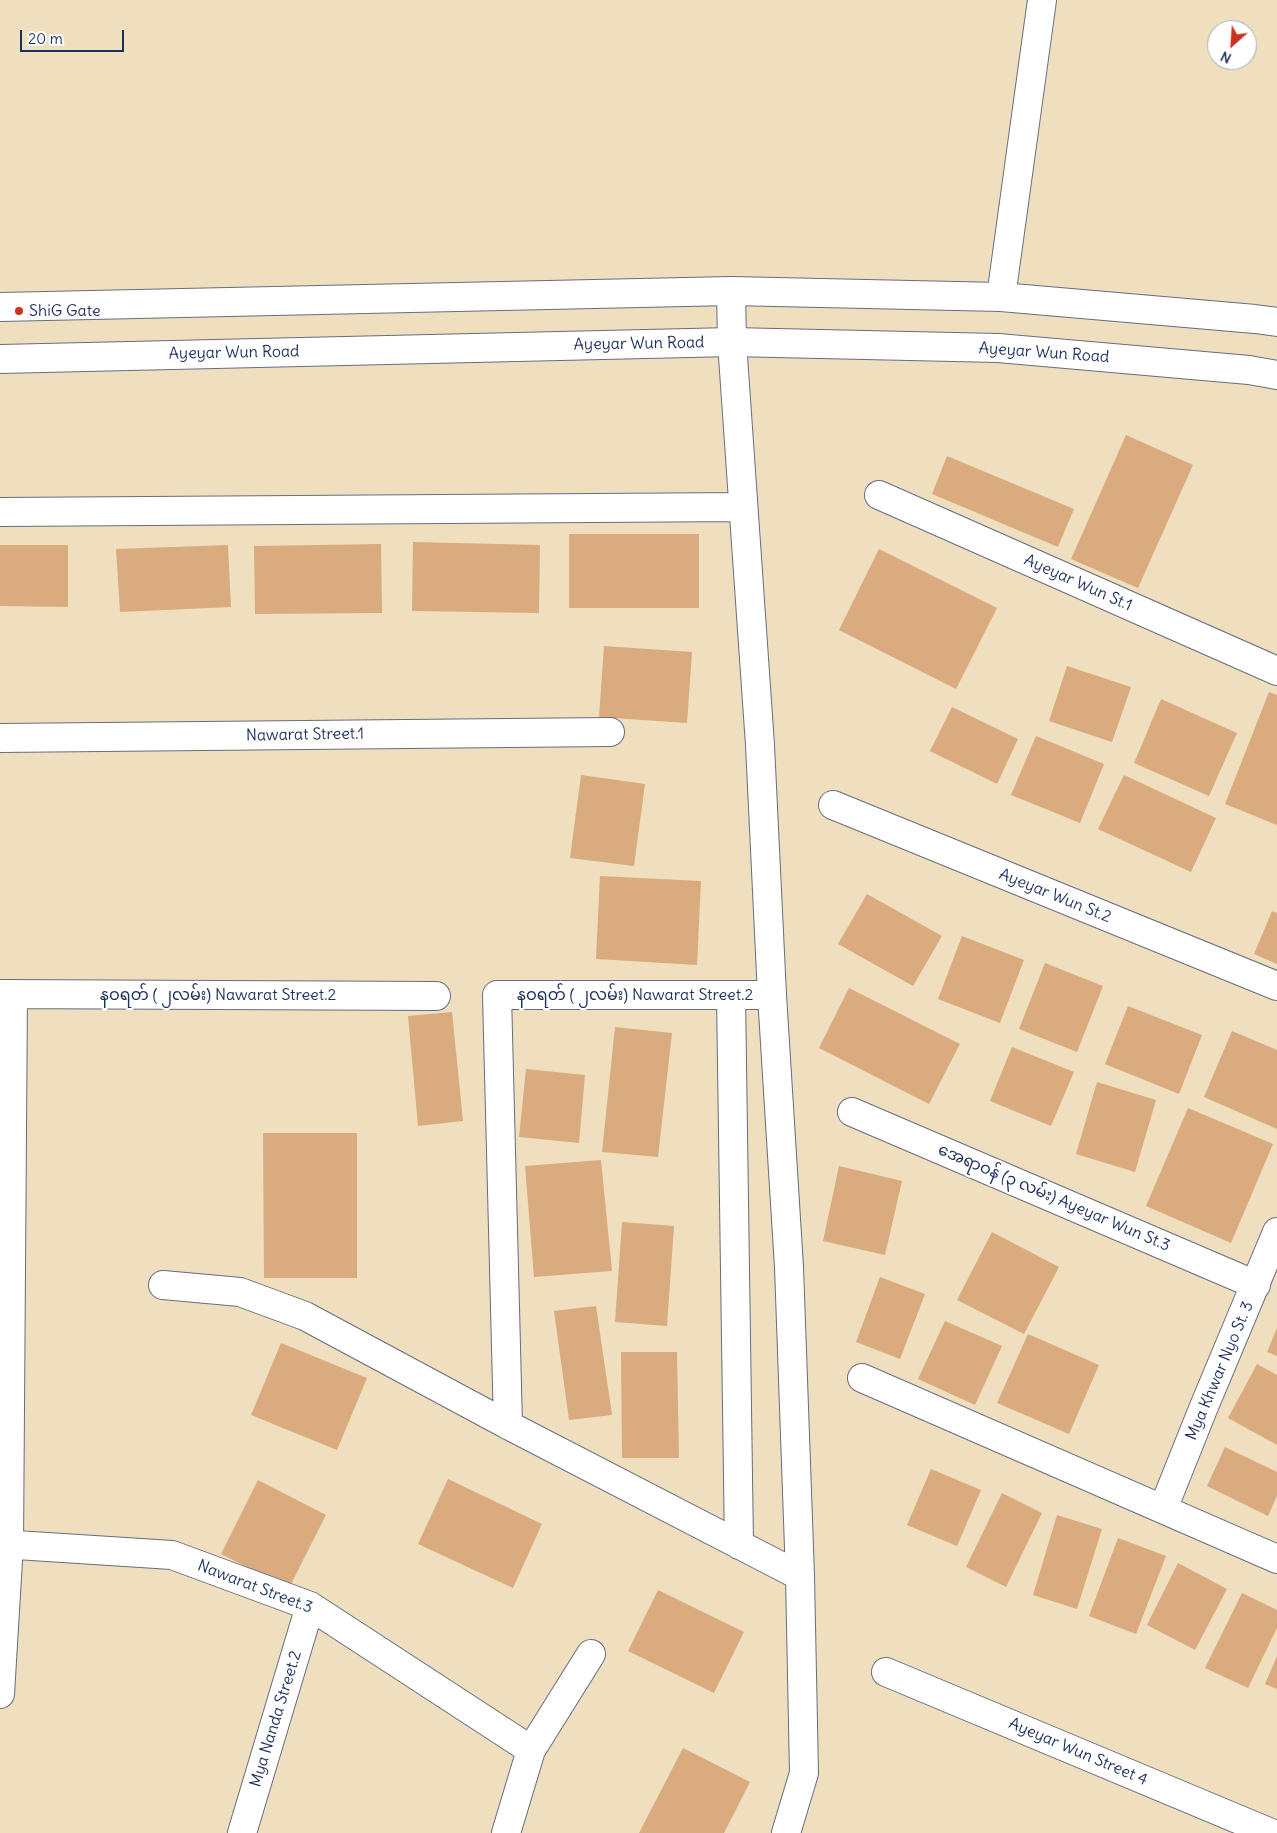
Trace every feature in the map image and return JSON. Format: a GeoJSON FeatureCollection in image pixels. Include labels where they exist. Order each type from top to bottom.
{"type":"FeatureCollection","features":[{"type":"Feature","properties":{"kind":"street"},"geometry":{"type":"LineString","coordinates":[[1001,297],[1042,0]]}},
{"type":"Feature","properties":{"kind":"street"},"geometry":{"type":"LineString","coordinates":[[731,291],[732,342],[742,507],[760,745],[772,995],[789,1268],[800,1576],[804,1774],[786,1833]]}},
{"type":"Feature","properties":{"kind":"street"},"geometry":{"type":"LineString","coordinates":[[0,307],[731,291],[1001,297],[1277,322]]}},
{"type":"Feature","properties":{"kind":"street","name":"Ayeyar Wun Road"},"geometry":{"type":"LineString","coordinates":[[0,359],[732,342],[998,348],[1249,370],[1277,375]]}},
{"type":"Feature","properties":{"kind":"street","name":"Ayeyar Wun St.1"},"geometry":{"type":"LineString","coordinates":[[878,495],[1277,671]]}},
{"type":"Feature","properties":{"kind":"street"},"geometry":{"type":"LineString","coordinates":[[0,512],[742,507]]}},
{"type":"Feature","properties":{"kind":"street","name":"Nawarat Street.1"},"geometry":{"type":"LineString","coordinates":[[0,738],[610,732]]}},
{"type":"Feature","properties":{"kind":"street","name":"Ayeyar Wun St.2"},"geometry":{"type":"LineString","coordinates":[[833,805],[1277,986]]}},
{"type":"Feature","properties":{"kind":"street"},"geometry":{"type":"LineString","coordinates":[[0,1694],[4,1544],[7,994]]}},
{"type":"Feature","properties":{"kind":"street","name":"နဝရတ် ( ၂လမ်း) Nawarat Street.2"},"geometry":{"type":"LineString","coordinates":[[7,994],[436,996]]}},
{"type":"Feature","properties":{"kind":"street","name":"နဝရတ် ( ၂လမ်း) Nawarat Street.2"},"geometry":{"type":"LineString","coordinates":[[508,1425],[497,995],[772,995]]}},
{"type":"Feature","properties":{"kind":"street"},"geometry":{"type":"LineString","coordinates":[[731,995],[739,1545]]}},
{"type":"Feature","properties":{"kind":"street","name":"အေရာဝန် (၃ လမ်း) Ayeyar Wun St.3"},"geometry":{"type":"LineString","coordinates":[[852,1112],[1256,1285]]}},
{"type":"Feature","properties":{"kind":"street","name":"Mya Khwar Nyo St. 3"},"geometry":{"type":"LineString","coordinates":[[1163,1509],[1277,1232]]}},
{"type":"Feature","properties":{"kind":"street"},"geometry":{"type":"LineString","coordinates":[[163,1285],[240,1292],[305,1316],[508,1425],[800,1576]]}},
{"type":"Feature","properties":{"kind":"street"},"geometry":{"type":"LineString","coordinates":[[862,1378],[1277,1559]]}},
{"type":"Feature","properties":{"kind":"street","name":"Nawarat Street.3"},"geometry":{"type":"LineString","coordinates":[[4,1544],[172,1555],[310,1606],[531,1750]]}},
{"type":"Feature","properties":{"kind":"street","name":"Mya Nanda Street.2"},"geometry":{"type":"LineString","coordinates":[[242,1833],[310,1606]]}},
{"type":"Feature","properties":{"kind":"street"},"geometry":{"type":"LineString","coordinates":[[506,1833],[531,1750],[591,1654]]}},
{"type":"Feature","properties":{"kind":"street","name":"Ayeyar Wun Street 4"},"geometry":{"type":"LineString","coordinates":[[886,1672],[1271,1833]]}},
{"type":"Feature","properties":{"kind":"building"},"geometry":{"type":"Polygon","coordinates":[[[1126,435],[1193,465],[1138,588],[1071,559],[1126,435]]]}},
{"type":"Feature","properties":{"kind":"building"},"geometry":{"type":"Polygon","coordinates":[[[947,456],[1074,509],[1058,547],[932,494],[947,456]]]}},
{"type":"Feature","properties":{"kind":"building"},"geometry":{"type":"Polygon","coordinates":[[[569,534],[699,534],[699,608],[569,608],[569,534]]]}},
{"type":"Feature","properties":{"kind":"building"},"geometry":{"type":"Polygon","coordinates":[[[413,542],[540,545],[539,613],[412,611],[413,542]]]}},
{"type":"Feature","properties":{"kind":"building"},"geometry":{"type":"Polygon","coordinates":[[[381,544],[382,613],[255,614],[254,546],[381,544]]]}},
{"type":"Feature","properties":{"kind":"building"},"geometry":{"type":"Polygon","coordinates":[[[0,545],[68,545],[68,607],[0,606],[0,545]]]}},
{"type":"Feature","properties":{"kind":"building"},"geometry":{"type":"Polygon","coordinates":[[[228,545],[231,607],[120,612],[116,549],[228,545]]]}},
{"type":"Feature","properties":{"kind":"building"},"geometry":{"type":"Polygon","coordinates":[[[879,549],[997,608],[956,689],[839,630],[879,549]]]}},
{"type":"Feature","properties":{"kind":"building"},"geometry":{"type":"Polygon","coordinates":[[[604,646],[692,652],[687,723],[599,717],[604,646]]]}},
{"type":"Feature","properties":{"kind":"building"},"geometry":{"type":"Polygon","coordinates":[[[1067,666],[1131,687],[1112,742],[1049,721],[1067,666]]]}},
{"type":"Feature","properties":{"kind":"building"},"geometry":{"type":"Polygon","coordinates":[[[1269,692],[1277,695],[1277,825],[1225,804],[1269,692]]]}},
{"type":"Feature","properties":{"kind":"building"},"geometry":{"type":"Polygon","coordinates":[[[1161,699],[1237,733],[1209,796],[1134,763],[1161,699]]]}},
{"type":"Feature","properties":{"kind":"building"},"geometry":{"type":"Polygon","coordinates":[[[952,707],[1018,739],[997,784],[930,751],[952,707]]]}},
{"type":"Feature","properties":{"kind":"building"},"geometry":{"type":"Polygon","coordinates":[[[1036,736],[1104,764],[1080,823],[1011,795],[1036,736]]]}},
{"type":"Feature","properties":{"kind":"building"},"geometry":{"type":"Polygon","coordinates":[[[581,775],[645,784],[634,866],[570,858],[581,775]]]}},
{"type":"Feature","properties":{"kind":"building"},"geometry":{"type":"Polygon","coordinates":[[[1124,775],[1216,818],[1191,872],[1098,829],[1124,775]]]}},
{"type":"Feature","properties":{"kind":"building"},"geometry":{"type":"Polygon","coordinates":[[[600,876],[701,881],[697,965],[596,959],[600,876]]]}},
{"type":"Feature","properties":{"kind":"building"},"geometry":{"type":"Polygon","coordinates":[[[867,894],[942,936],[913,986],[838,944],[867,894]]]}},
{"type":"Feature","properties":{"kind":"building"},"geometry":{"type":"Polygon","coordinates":[[[1272,911],[1277,913],[1277,964],[1254,954],[1272,911]]]}},
{"type":"Feature","properties":{"kind":"building"},"geometry":{"type":"Polygon","coordinates":[[[962,936],[1024,960],[1000,1023],[938,999],[962,936]]]}},
{"type":"Feature","properties":{"kind":"building"},"geometry":{"type":"Polygon","coordinates":[[[1045,963],[1103,986],[1077,1052],[1019,1029],[1045,963]]]}},
{"type":"Feature","properties":{"kind":"building"},"geometry":{"type":"Polygon","coordinates":[[[849,988],[960,1044],[929,1104],[819,1048],[849,988]]]}},
{"type":"Feature","properties":{"kind":"building"},"geometry":{"type":"Polygon","coordinates":[[[1128,1006],[1202,1035],[1179,1094],[1105,1064],[1128,1006]]]}},
{"type":"Feature","properties":{"kind":"building"},"geometry":{"type":"Polygon","coordinates":[[[452,1012],[463,1121],[418,1126],[408,1016],[452,1012]]]}},
{"type":"Feature","properties":{"kind":"building"},"geometry":{"type":"Polygon","coordinates":[[[615,1027],[672,1033],[658,1157],[602,1152],[615,1027]]]}},
{"type":"Feature","properties":{"kind":"building"},"geometry":{"type":"Polygon","coordinates":[[[1232,1031],[1277,1050],[1277,1129],[1204,1097],[1232,1031]]]}},
{"type":"Feature","properties":{"kind":"building"},"geometry":{"type":"Polygon","coordinates":[[[1012,1047],[1074,1072],[1051,1126],[990,1101],[1012,1047]]]}},
{"type":"Feature","properties":{"kind":"building"},"geometry":{"type":"Polygon","coordinates":[[[526,1069],[585,1075],[579,1143],[519,1137],[526,1069]]]}},
{"type":"Feature","properties":{"kind":"building"},"geometry":{"type":"Polygon","coordinates":[[[1097,1082],[1156,1100],[1135,1172],[1076,1154],[1097,1082]]]}},
{"type":"Feature","properties":{"kind":"building"},"geometry":{"type":"Polygon","coordinates":[[[1188,1108],[1273,1144],[1231,1243],[1146,1206],[1188,1108]]]}},
{"type":"Feature","properties":{"kind":"building"},"geometry":{"type":"Polygon","coordinates":[[[263,1133],[357,1133],[357,1278],[264,1278],[263,1133]]]}},
{"type":"Feature","properties":{"kind":"building"},"geometry":{"type":"Polygon","coordinates":[[[601,1160],[612,1271],[534,1277],[525,1166],[601,1160]]]}},
{"type":"Feature","properties":{"kind":"building"},"geometry":{"type":"Polygon","coordinates":[[[839,1166],[902,1181],[885,1255],[823,1241],[839,1166]]]}},
{"type":"Feature","properties":{"kind":"building"},"geometry":{"type":"Polygon","coordinates":[[[622,1222],[674,1226],[667,1326],[615,1322],[622,1222]]]}},
{"type":"Feature","properties":{"kind":"building"},"geometry":{"type":"Polygon","coordinates":[[[992,1232],[1059,1267],[1024,1334],[957,1300],[992,1232]]]}},
{"type":"Feature","properties":{"kind":"building"},"geometry":{"type":"Polygon","coordinates":[[[880,1277],[925,1294],[900,1359],[856,1342],[880,1277]]]}},
{"type":"Feature","properties":{"kind":"building"},"geometry":{"type":"Polygon","coordinates":[[[596,1306],[612,1415],[569,1420],[554,1311],[596,1306]]]}},
{"type":"Feature","properties":{"kind":"building"},"geometry":{"type":"Polygon","coordinates":[[[945,1321],[1002,1346],[975,1405],[918,1379],[945,1321]]]}},
{"type":"Feature","properties":{"kind":"building"},"geometry":{"type":"Polygon","coordinates":[[[1277,1328],[1277,1356],[1267,1352],[1277,1328]]]}},
{"type":"Feature","properties":{"kind":"building"},"geometry":{"type":"Polygon","coordinates":[[[1028,1334],[1099,1365],[1069,1434],[997,1403],[1028,1334]]]}},
{"type":"Feature","properties":{"kind":"building"},"geometry":{"type":"Polygon","coordinates":[[[281,1343],[367,1378],[337,1450],[251,1415],[281,1343]]]}},
{"type":"Feature","properties":{"kind":"building"},"geometry":{"type":"Polygon","coordinates":[[[621,1352],[677,1352],[679,1458],[622,1458],[621,1352]]]}},
{"type":"Feature","properties":{"kind":"building"},"geometry":{"type":"Polygon","coordinates":[[[1257,1364],[1277,1375],[1277,1445],[1228,1418],[1257,1364]]]}},
{"type":"Feature","properties":{"kind":"building"},"geometry":{"type":"Polygon","coordinates":[[[1225,1447],[1277,1472],[1277,1496],[1268,1516],[1207,1486],[1225,1447]]]}},
{"type":"Feature","properties":{"kind":"building"},"geometry":{"type":"Polygon","coordinates":[[[931,1469],[981,1490],[957,1546],[907,1525],[931,1469]]]}},
{"type":"Feature","properties":{"kind":"building"},"geometry":{"type":"Polygon","coordinates":[[[448,1479],[542,1524],[513,1588],[418,1544],[448,1479]]]}},
{"type":"Feature","properties":{"kind":"building"},"geometry":{"type":"Polygon","coordinates":[[[258,1480],[326,1515],[289,1588],[221,1554],[258,1480]]]}},
{"type":"Feature","properties":{"kind":"building"},"geometry":{"type":"Polygon","coordinates":[[[1002,1493],[1042,1513],[1006,1587],[966,1567],[1002,1493]]]}},
{"type":"Feature","properties":{"kind":"building"},"geometry":{"type":"Polygon","coordinates":[[[1057,1515],[1102,1529],[1077,1609],[1033,1595],[1057,1515]]]}},
{"type":"Feature","properties":{"kind":"building"},"geometry":{"type":"Polygon","coordinates":[[[1118,1538],[1166,1556],[1136,1634],[1089,1616],[1118,1538]]]}},
{"type":"Feature","properties":{"kind":"building"},"geometry":{"type":"Polygon","coordinates":[[[1178,1563],[1227,1589],[1195,1650],[1147,1625],[1178,1563]]]}},
{"type":"Feature","properties":{"kind":"building"},"geometry":{"type":"Polygon","coordinates":[[[658,1590],[744,1632],[714,1693],[628,1651],[658,1590]]]}},
{"type":"Feature","properties":{"kind":"building"},"geometry":{"type":"Polygon","coordinates":[[[1242,1593],[1277,1610],[1277,1628],[1248,1688],[1205,1668],[1242,1593]]]}},
{"type":"Feature","properties":{"kind":"building"},"geometry":{"type":"Polygon","coordinates":[[[1277,1656],[1277,1689],[1265,1684],[1277,1656]]]}},
{"type":"Feature","properties":{"kind":"building"},"geometry":{"type":"Polygon","coordinates":[[[683,1748],[750,1782],[724,1833],[639,1833],[683,1748]]]}},
{"type":"Feature","properties":{"kind":"place","name":"ShiG Gate"},"geometry":{"type":"Point","coordinates":[19,311]}}]}
